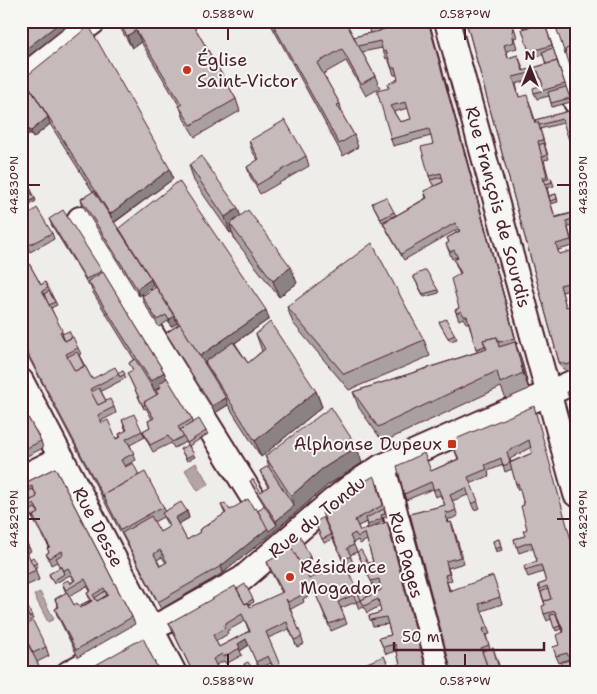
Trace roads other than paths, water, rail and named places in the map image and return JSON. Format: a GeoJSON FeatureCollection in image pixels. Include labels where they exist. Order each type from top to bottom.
{"type":"FeatureCollection","features":[{"type":"Feature","properties":{"kind":"street"},"geometry":{"type":"LineString","coordinates":[[21,79],[94,21]]}},
{"type":"Feature","properties":{"kind":"street","name":"Rue François de Sourdis"},"geometry":{"type":"LineString","coordinates":[[447,21],[576,494]]}},
{"type":"Feature","properties":{"kind":"street"},"geometry":{"type":"LineString","coordinates":[[550,22],[576,102]]}},
{"type":"Feature","properties":{"kind":"street"},"geometry":{"type":"LineString","coordinates":[[80,219],[262,512]]}},
{"type":"Feature","properties":{"kind":"street","name":"Rue Desse"},"geometry":{"type":"LineString","coordinates":[[21,381],[174,673]]}},
{"type":"Feature","properties":{"kind":"street","name":"Rue du Tondu"},"geometry":{"type":"LineString","coordinates":[[69,673],[242,579],[278,537],[381,467],[576,381]]}},
{"type":"Feature","properties":{"kind":"street"},"geometry":{"type":"LineString","coordinates":[[21,478],[62,458]]}},
{"type":"Feature","properties":{"kind":"street","name":"Rue Pages"},"geometry":{"type":"LineString","coordinates":[[381,467],[385,475],[438,673]]}},
{"type":"Feature","properties":{"kind":"place","name":"Église Saint-Victor"},"geometry":{"type":"Point","coordinates":[187,70]}},
{"type":"Feature","properties":{"kind":"place","name":"Alphonse Dupeux"},"geometry":{"type":"Point","coordinates":[452,444]}},
{"type":"Feature","properties":{"kind":"place","name":"Résidence Mogador"},"geometry":{"type":"Point","coordinates":[290,577]}}]}
